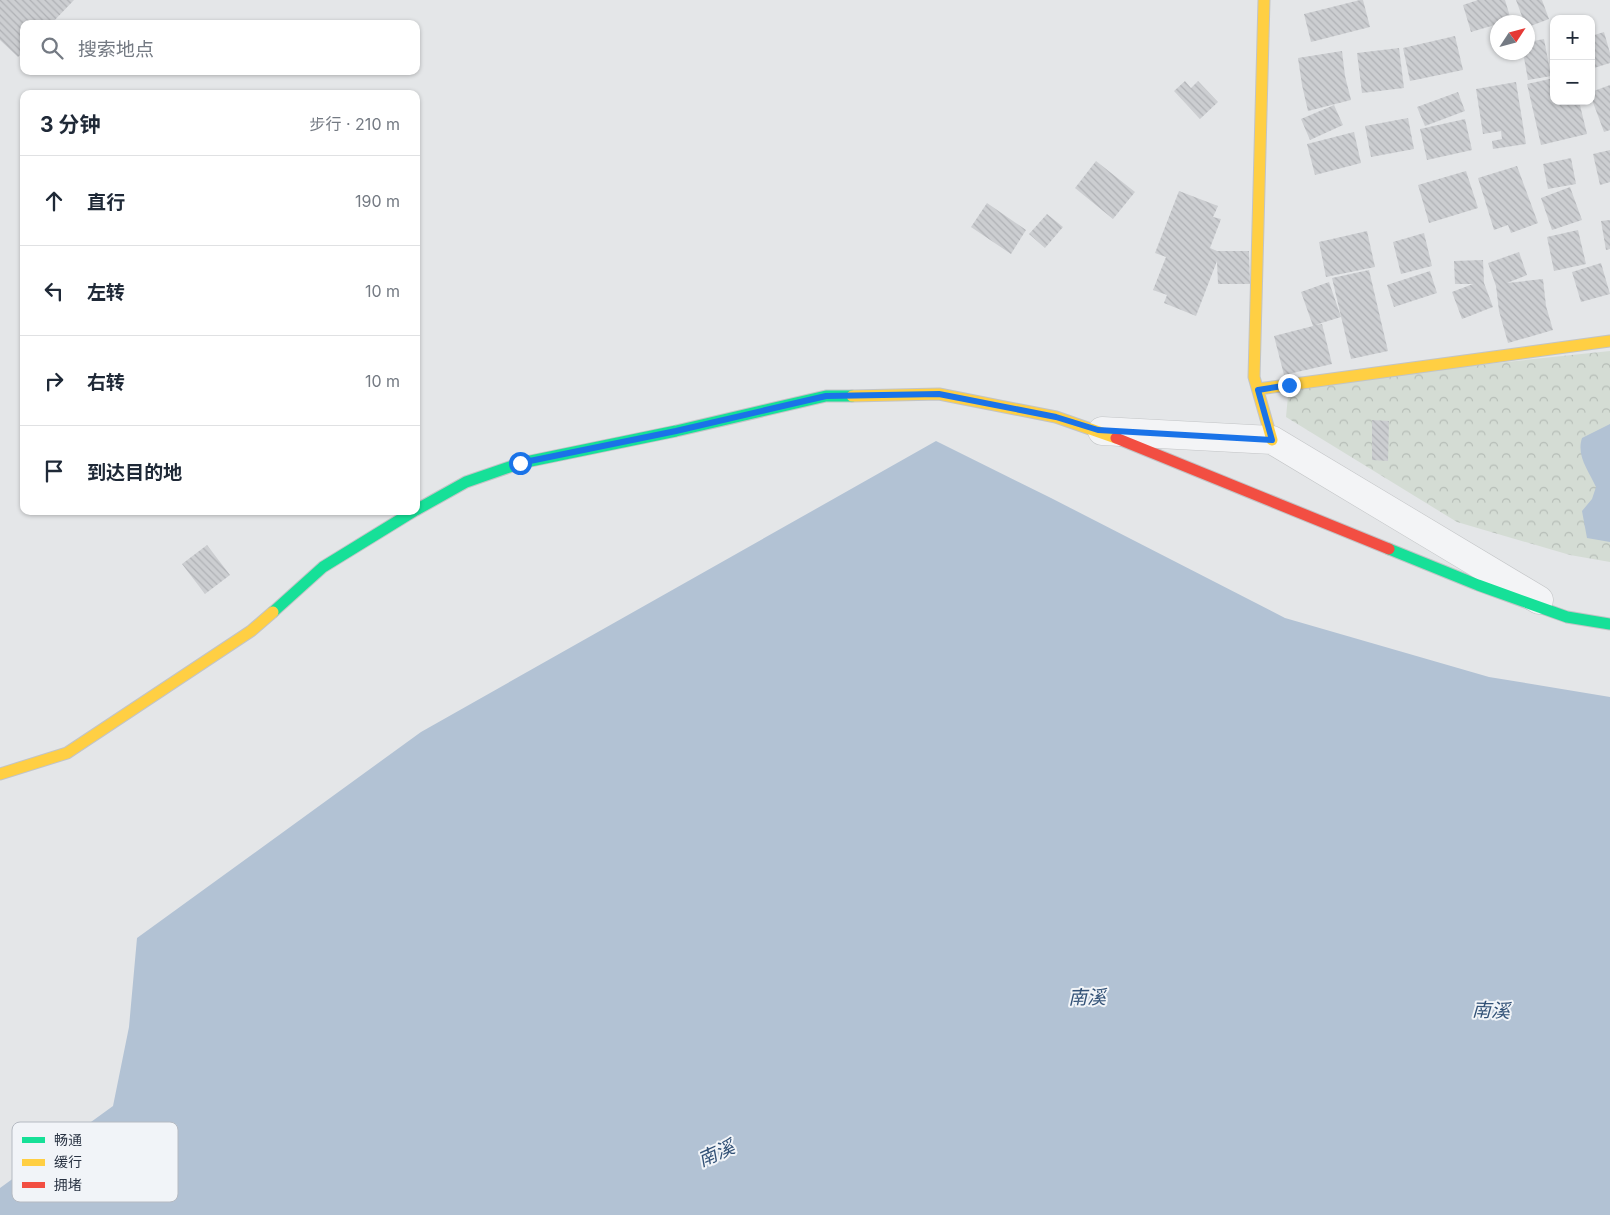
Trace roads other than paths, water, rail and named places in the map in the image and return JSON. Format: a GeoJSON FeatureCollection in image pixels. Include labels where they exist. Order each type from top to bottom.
{"type":"FeatureCollection","features":[{"type":"Feature","properties":{"kind":"street"},"geometry":{"type":"LineString","coordinates":[[1264,0],[1254,377],[1272,440]]}},
{"type":"Feature","properties":{"kind":"street"},"geometry":{"type":"LineString","coordinates":[[1258,390],[1610,341]]}},
{"type":"Feature","properties":{"kind":"street"},"geometry":{"type":"LineString","coordinates":[[420,508],[466,482],[520,463],[676,431],[826,396],[939,394],[1056,417],[1098,430],[1478,585],[1567,617],[1610,624]]}},
{"type":"Feature","properties":{"kind":"street"},"geometry":{"type":"LineString","coordinates":[[1098,430],[1272,440],[1567,617]]}},
{"type":"Feature","properties":{"kind":"street"},"geometry":{"type":"LineString","coordinates":[[0,774],[67,753],[251,631],[323,567],[408,515]]}},
{"type":"Feature","properties":{"kind":"water"},"geometry":{"type":"Polygon","coordinates":[[[1610,424],[1610,542],[1587,538],[1582,511],[1592,499],[1596,487],[1584,463],[1581,445],[1582,438],[1610,424]]]}},
{"type":"Feature","properties":{"kind":"water","name":"南溪"},"geometry":{"type":"Polygon","coordinates":[[[936,441],[1285,618],[1489,677],[1610,697],[1610,1215],[0,1215],[0,1188],[12,1179],[12,1202],[178,1202],[178,1122],[91,1122],[113,1106],[129,1027],[137,938],[421,732],[936,441]]]}}]}
